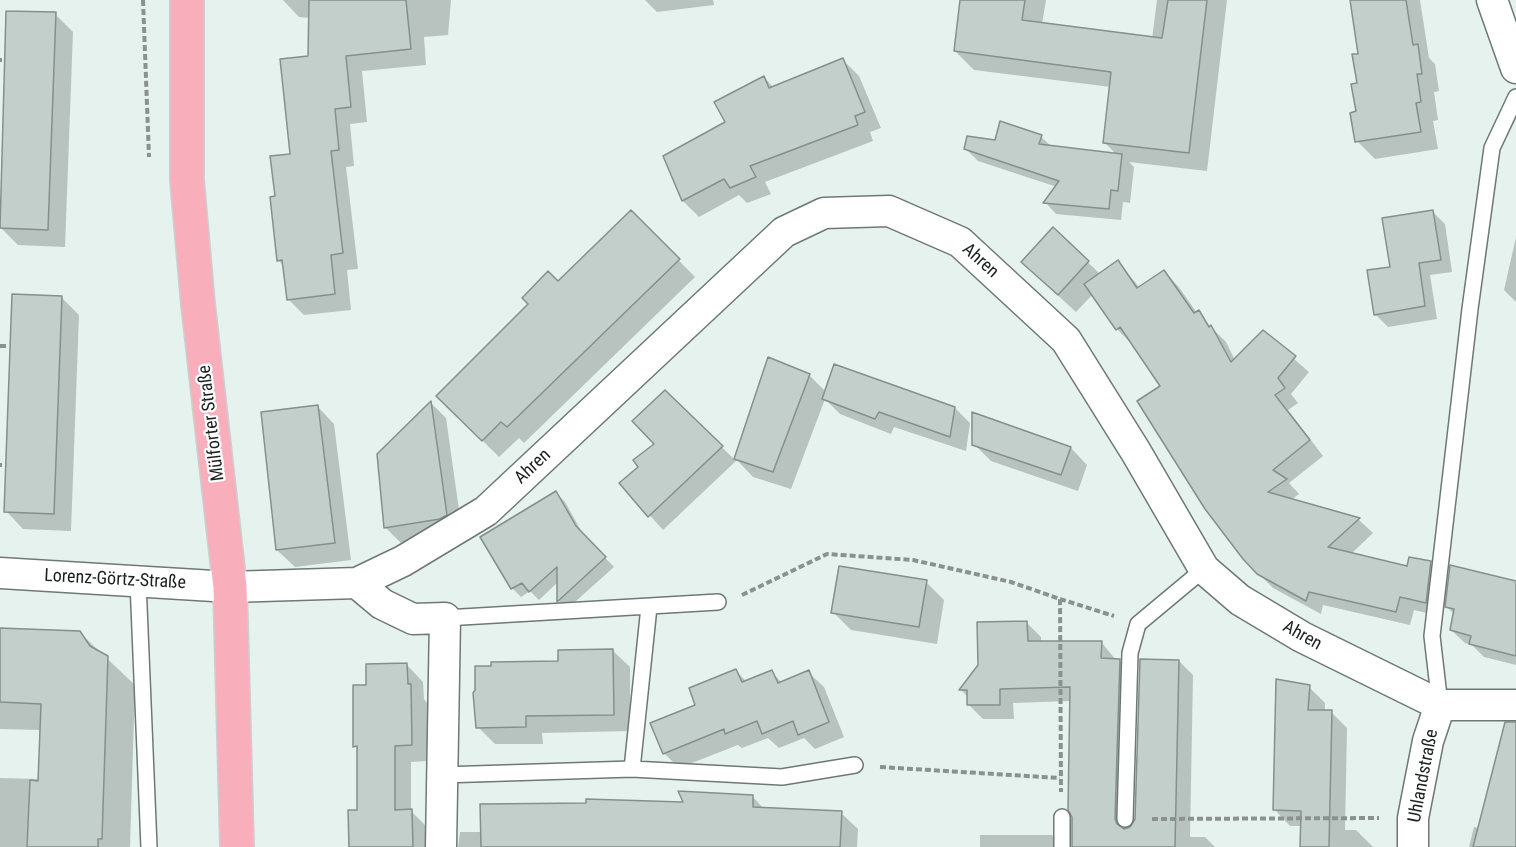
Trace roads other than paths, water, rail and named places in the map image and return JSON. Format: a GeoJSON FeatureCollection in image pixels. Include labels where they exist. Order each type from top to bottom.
{"type":"FeatureCollection","features":[{"type":"Feature","properties":{"kind":"main road","name":"Mülforter Straße"},"geometry":{"type":"LineString","coordinates":[[187,0],[187,180],[230,587],[237,847]]}},
{"type":"Feature","properties":{"kind":"street"},"geometry":{"type":"LineString","coordinates":[[1492,0],[1496,18],[1516,69]]}},
{"type":"Feature","properties":{"kind":"street","name":"Ahren"},"geometry":{"type":"LineString","coordinates":[[230,587],[357,583],[403,561],[486,511],[784,232],[824,213],[889,211],[960,242],[1066,340],[1136,452],[1204,569],[1240,600],[1302,638],[1440,705],[1516,705]]}},
{"type":"Feature","properties":{"kind":"street","name":"Lorenz-Görtz-Straße"},"geometry":{"type":"LineString","coordinates":[[0,573],[230,587]]}},
{"type":"Feature","properties":{"kind":"street"},"geometry":{"type":"LineString","coordinates":[[357,583],[382,604],[413,619],[445,618],[441,847]]}},
{"type":"Feature","properties":{"kind":"street","name":"Uhlandstraße"},"geometry":{"type":"LineString","coordinates":[[1413,833],[1428,741],[1440,705]]}},
{"type":"Feature","properties":{"kind":"lane"},"geometry":{"type":"LineString","coordinates":[[1440,705],[1432,636],[1470,309],[1492,148],[1516,97]]}},
{"type":"Feature","properties":{"kind":"lane"},"geometry":{"type":"LineString","coordinates":[[1125,819],[1130,653],[1138,624],[1204,569]]}},
{"type":"Feature","properties":{"kind":"lane"},"geometry":{"type":"LineString","coordinates":[[138,582],[150,847]]}},
{"type":"Feature","properties":{"kind":"lane"},"geometry":{"type":"LineString","coordinates":[[445,618],[718,602]]}},
{"type":"Feature","properties":{"kind":"lane"},"geometry":{"type":"LineString","coordinates":[[632,769],[649,607]]}},
{"type":"Feature","properties":{"kind":"lane"},"geometry":{"type":"LineString","coordinates":[[441,775],[632,769],[782,777],[855,765]]}},
{"type":"Feature","properties":{"kind":"lane"},"geometry":{"type":"LineString","coordinates":[[1062,818],[1062,847]]}}]}
